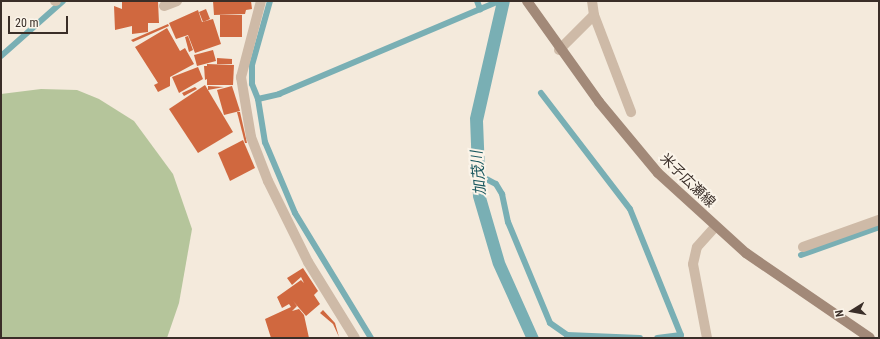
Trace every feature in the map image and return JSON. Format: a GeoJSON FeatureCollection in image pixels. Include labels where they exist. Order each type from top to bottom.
{"type":"FeatureCollection","features":[{"type":"Feature","properties":{"kind":"main road","name":"米子広瀬線"},"geometry":{"type":"LineString","coordinates":[[527,2],[559,50],[658,174],[746,253],[870,338]]}},
{"type":"Feature","properties":{"kind":"street"},"geometry":{"type":"LineString","coordinates":[[164,6],[177,1]]}},
{"type":"Feature","properties":{"kind":"street"},"geometry":{"type":"LineString","coordinates":[[261,1],[241,77],[252,137],[268,181],[308,262],[355,338]]}},
{"type":"Feature","properties":{"kind":"street"},"geometry":{"type":"LineString","coordinates":[[592,1],[594,15],[631,112]]}},
{"type":"Feature","properties":{"kind":"street"},"geometry":{"type":"LineString","coordinates":[[559,50],[594,15]]}},
{"type":"Feature","properties":{"kind":"street"},"geometry":{"type":"LineString","coordinates":[[803,247],[879,220]]}},
{"type":"Feature","properties":{"kind":"street"},"geometry":{"type":"LineString","coordinates":[[707,338],[693,264],[697,247],[716,226]]}},
{"type":"Feature","properties":{"kind":"green space"},"geometry":{"type":"Polygon","coordinates":[[[41,89],[77,90],[99,99],[134,121],[173,174],[192,229],[179,303],[167,338],[1,338],[1,94],[41,89]]]}},
{"type":"Feature","properties":{"kind":"water","name":"加茂川"},"geometry":{"type":"Polygon","coordinates":[[[497,1],[510,1],[483,121],[486,197],[505,262],[539,338],[526,338],[493,265],[473,197],[470,118],[497,1]]]}},
{"type":"Feature","properties":{"kind":"building"},"geometry":{"type":"Polygon","coordinates":[[[122,1],[158,1],[159,23],[148,23],[148,32],[132,34],[132,26],[115,30],[114,6],[122,9],[122,1]]]}},
{"type":"Feature","properties":{"kind":"building"},"geometry":{"type":"Polygon","coordinates":[[[213,1],[251,1],[252,9],[246,10],[245,14],[214,15],[213,1]]]}},
{"type":"Feature","properties":{"kind":"building"},"geometry":{"type":"Polygon","coordinates":[[[206,9],[210,19],[203,22],[199,12],[206,9]]]}},
{"type":"Feature","properties":{"kind":"building"},"geometry":{"type":"Polygon","coordinates":[[[198,10],[202,22],[213,19],[221,44],[195,53],[188,35],[176,39],[169,23],[198,10]]]}},
{"type":"Feature","properties":{"kind":"building"},"geometry":{"type":"Polygon","coordinates":[[[220,15],[242,15],[242,37],[220,37],[220,15]]]}},
{"type":"Feature","properties":{"kind":"building"},"geometry":{"type":"Polygon","coordinates":[[[168,24],[169,26],[133,42],[131,40],[168,24]]]}},
{"type":"Feature","properties":{"kind":"building"},"geometry":{"type":"Polygon","coordinates":[[[167,28],[180,51],[185,48],[194,64],[170,77],[170,86],[158,92],[154,85],[158,83],[135,47],[167,28]]]}},
{"type":"Feature","properties":{"kind":"building"},"geometry":{"type":"Polygon","coordinates":[[[188,36],[193,50],[189,52],[185,37],[188,36]]]}},
{"type":"Feature","properties":{"kind":"building"},"geometry":{"type":"Polygon","coordinates":[[[213,50],[216,61],[197,66],[194,55],[213,50]]]}},
{"type":"Feature","properties":{"kind":"building"},"geometry":{"type":"Polygon","coordinates":[[[217,58],[232,59],[232,64],[217,64],[217,58]]]}},
{"type":"Feature","properties":{"kind":"building"},"geometry":{"type":"Polygon","coordinates":[[[207,64],[234,65],[233,85],[207,85],[207,64]]]}},
{"type":"Feature","properties":{"kind":"building"},"geometry":{"type":"Polygon","coordinates":[[[204,66],[207,66],[207,79],[205,80],[204,66]]]}},
{"type":"Feature","properties":{"kind":"building"},"geometry":{"type":"Polygon","coordinates":[[[198,67],[203,79],[179,93],[172,77],[198,67]]]}},
{"type":"Feature","properties":{"kind":"building"},"geometry":{"type":"Polygon","coordinates":[[[205,85],[233,132],[198,153],[169,109],[205,85]]]}},
{"type":"Feature","properties":{"kind":"building"},"geometry":{"type":"Polygon","coordinates":[[[208,86],[224,87],[208,90],[208,86]]]}},
{"type":"Feature","properties":{"kind":"building"},"geometry":{"type":"Polygon","coordinates":[[[232,86],[240,111],[224,115],[217,90],[232,86]]]}},
{"type":"Feature","properties":{"kind":"building"},"geometry":{"type":"Polygon","coordinates":[[[195,87],[197,89],[184,96],[182,93],[195,87]]]}},
{"type":"Feature","properties":{"kind":"building"},"geometry":{"type":"Polygon","coordinates":[[[237,112],[240,112],[247,143],[245,143],[237,112]]]}},
{"type":"Feature","properties":{"kind":"building"},"geometry":{"type":"Polygon","coordinates":[[[243,140],[255,168],[230,181],[218,153],[243,140]]]}},
{"type":"Feature","properties":{"kind":"building"},"geometry":{"type":"Polygon","coordinates":[[[303,268],[318,291],[314,295],[320,304],[306,316],[293,301],[297,306],[292,311],[299,309],[304,315],[309,338],[271,338],[265,319],[291,307],[289,304],[282,308],[277,297],[301,280],[304,283],[301,277],[292,285],[287,278],[303,268]]]}},
{"type":"Feature","properties":{"kind":"building"},"geometry":{"type":"Polygon","coordinates":[[[323,310],[335,323],[339,337],[333,324],[320,313],[323,310]]]}},
{"type":"Feature","properties":{"kind":"waterway"},"geometry":{"type":"LineString","coordinates":[[1,56],[63,1]]}},
{"type":"Feature","properties":{"kind":"waterway"},"geometry":{"type":"LineString","coordinates":[[270,1],[252,65],[252,84],[258,99],[265,142],[295,213],[371,338]]}},
{"type":"Feature","properties":{"kind":"waterway"},"geometry":{"type":"LineString","coordinates":[[477,1],[480,9]]}},
{"type":"Feature","properties":{"kind":"waterway"},"geometry":{"type":"LineString","coordinates":[[258,99],[279,94],[499,1]]}},
{"type":"Feature","properties":{"kind":"waterway"},"geometry":{"type":"LineString","coordinates":[[541,93],[630,209],[681,335],[657,338]]}},
{"type":"Feature","properties":{"kind":"waterway","name":"加茂川"},"geometry":{"type":"LineString","coordinates":[[477,174],[496,184],[502,194],[508,222],[550,323],[567,335],[640,338]]}},
{"type":"Feature","properties":{"kind":"waterway"},"geometry":{"type":"LineString","coordinates":[[801,255],[879,227]]}}]}
